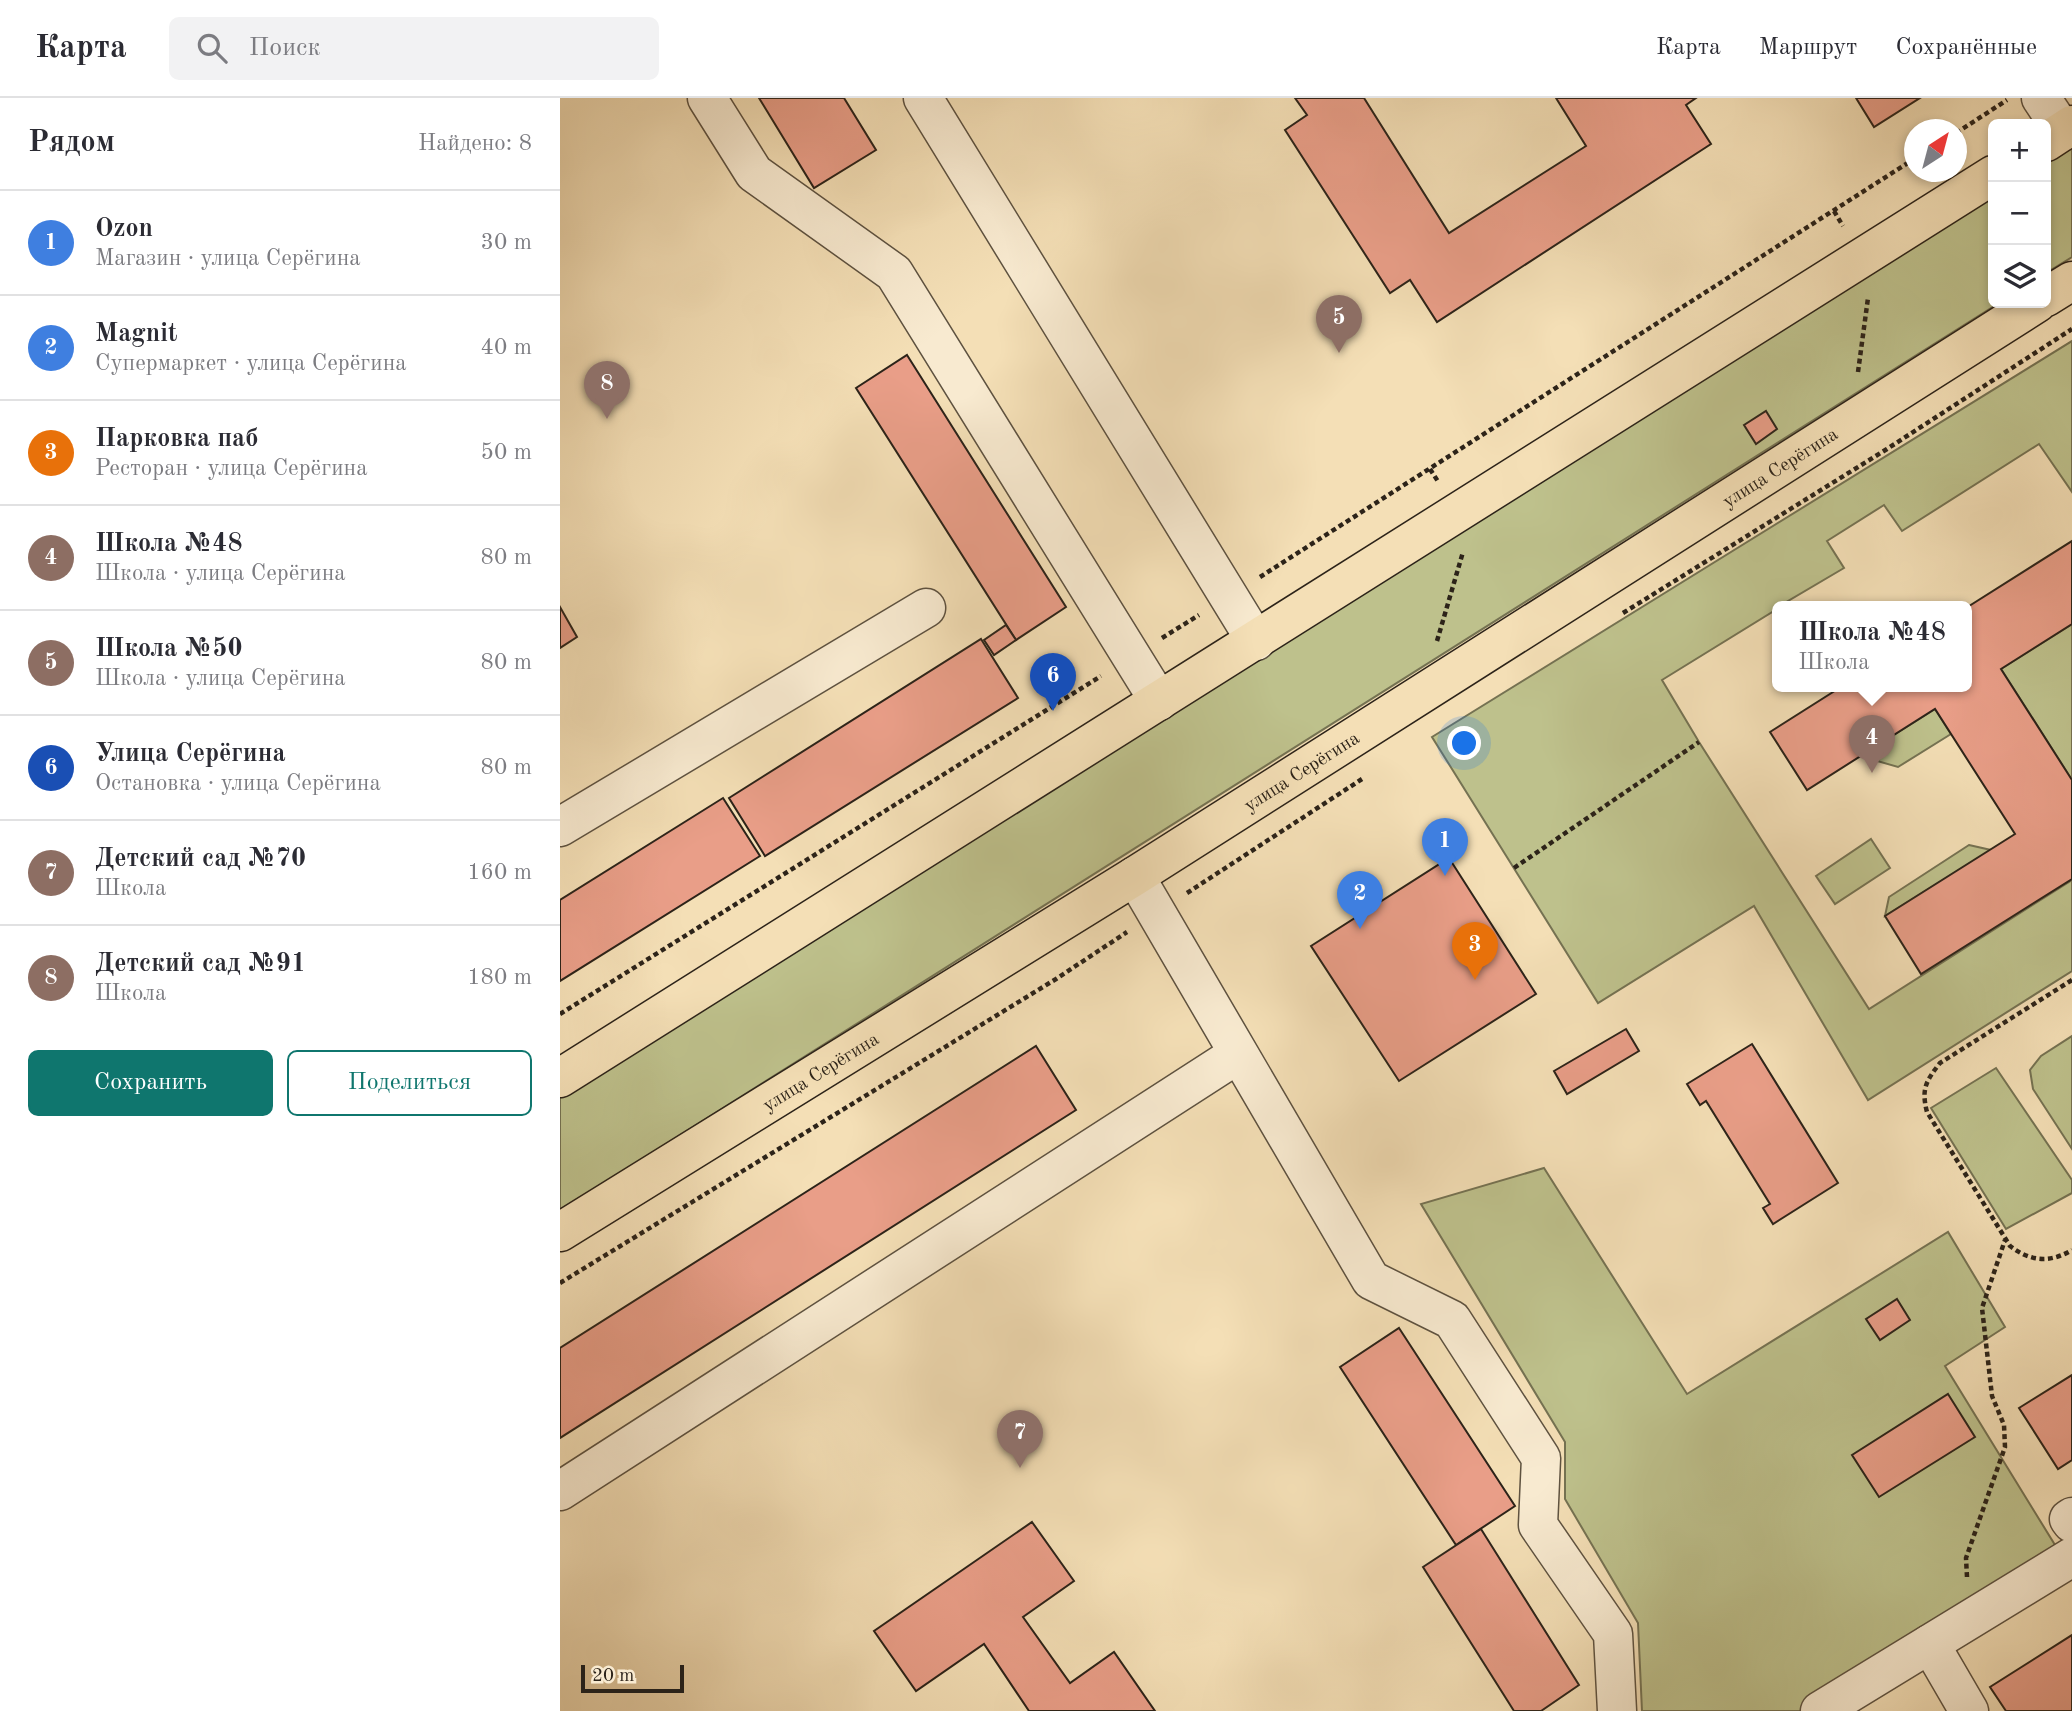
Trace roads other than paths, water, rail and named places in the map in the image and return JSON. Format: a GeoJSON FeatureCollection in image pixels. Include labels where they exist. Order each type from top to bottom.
{"type":"FeatureCollection","features":[{"type":"Feature","properties":{"kind":"main road"},"geometry":{"type":"LineString","coordinates":[[560,1078],[1988,178]]}},
{"type":"Feature","properties":{"kind":"main road"},"geometry":{"type":"LineString","coordinates":[[2051,294],[2072,281]]}},
{"type":"Feature","properties":{"kind":"main road","name":"улица Серёгина"},"geometry":{"type":"LineString","coordinates":[[560,1232],[1135,876],[2029,308]]}},
{"type":"Feature","properties":{"kind":"lane"},"geometry":{"type":"LineString","coordinates":[[707,98],[754,173],[894,273],[1159,701]]}},
{"type":"Feature","properties":{"kind":"lane"},"geometry":{"type":"LineString","coordinates":[[923,98],[1256,641]]}},
{"type":"Feature","properties":{"kind":"lane"},"geometry":{"type":"LineString","coordinates":[[2041,98],[2060,132]]}},
{"type":"Feature","properties":{"kind":"lane"},"geometry":{"type":"LineString","coordinates":[[560,827],[926,608]]}},
{"type":"Feature","properties":{"kind":"lane"},"geometry":{"type":"LineString","coordinates":[[1135,876],[1371,1280],[1452,1320],[1541,1458],[1538,1525],[1614,1634],[1617,1711]]}},
{"type":"Feature","properties":{"kind":"lane"},"geometry":{"type":"LineString","coordinates":[[560,1491],[1238,1054]]}},
{"type":"Feature","properties":{"kind":"lane"},"geometry":{"type":"LineString","coordinates":[[2072,1517],[2069,1519],[2072,1523]]}},
{"type":"Feature","properties":{"kind":"lane"},"geometry":{"type":"LineString","coordinates":[[1820,1711],[2072,1556]]}},
{"type":"Feature","properties":{"kind":"lane"},"geometry":{"type":"LineString","coordinates":[[1930,1644],[1969,1711]]}},
{"type":"Feature","properties":{"kind":"place","name":"Школа №50"},"geometry":{"type":"Point","coordinates":[1339,353]}},
{"type":"Feature","properties":{"kind":"place","name":"Детский сад №91"},"geometry":{"type":"Point","coordinates":[607,419]}},
{"type":"Feature","properties":{"kind":"place","name":"Улица Серёгина"},"geometry":{"type":"Point","coordinates":[1053,711]}},
{"type":"Feature","properties":{"kind":"place","name":"Школа №48"},"geometry":{"type":"Point","coordinates":[1872,773]}},
{"type":"Feature","properties":{"kind":"place","name":"Ozon"},"geometry":{"type":"Point","coordinates":[1445,876]}},
{"type":"Feature","properties":{"kind":"place","name":"Magnit"},"geometry":{"type":"Point","coordinates":[1360,929]}},
{"type":"Feature","properties":{"kind":"place","name":"Парковка паб"},"geometry":{"type":"Point","coordinates":[1475,980]}},
{"type":"Feature","properties":{"kind":"place","name":"Детский сад №70"},"geometry":{"type":"Point","coordinates":[1020,1468]}}]}
